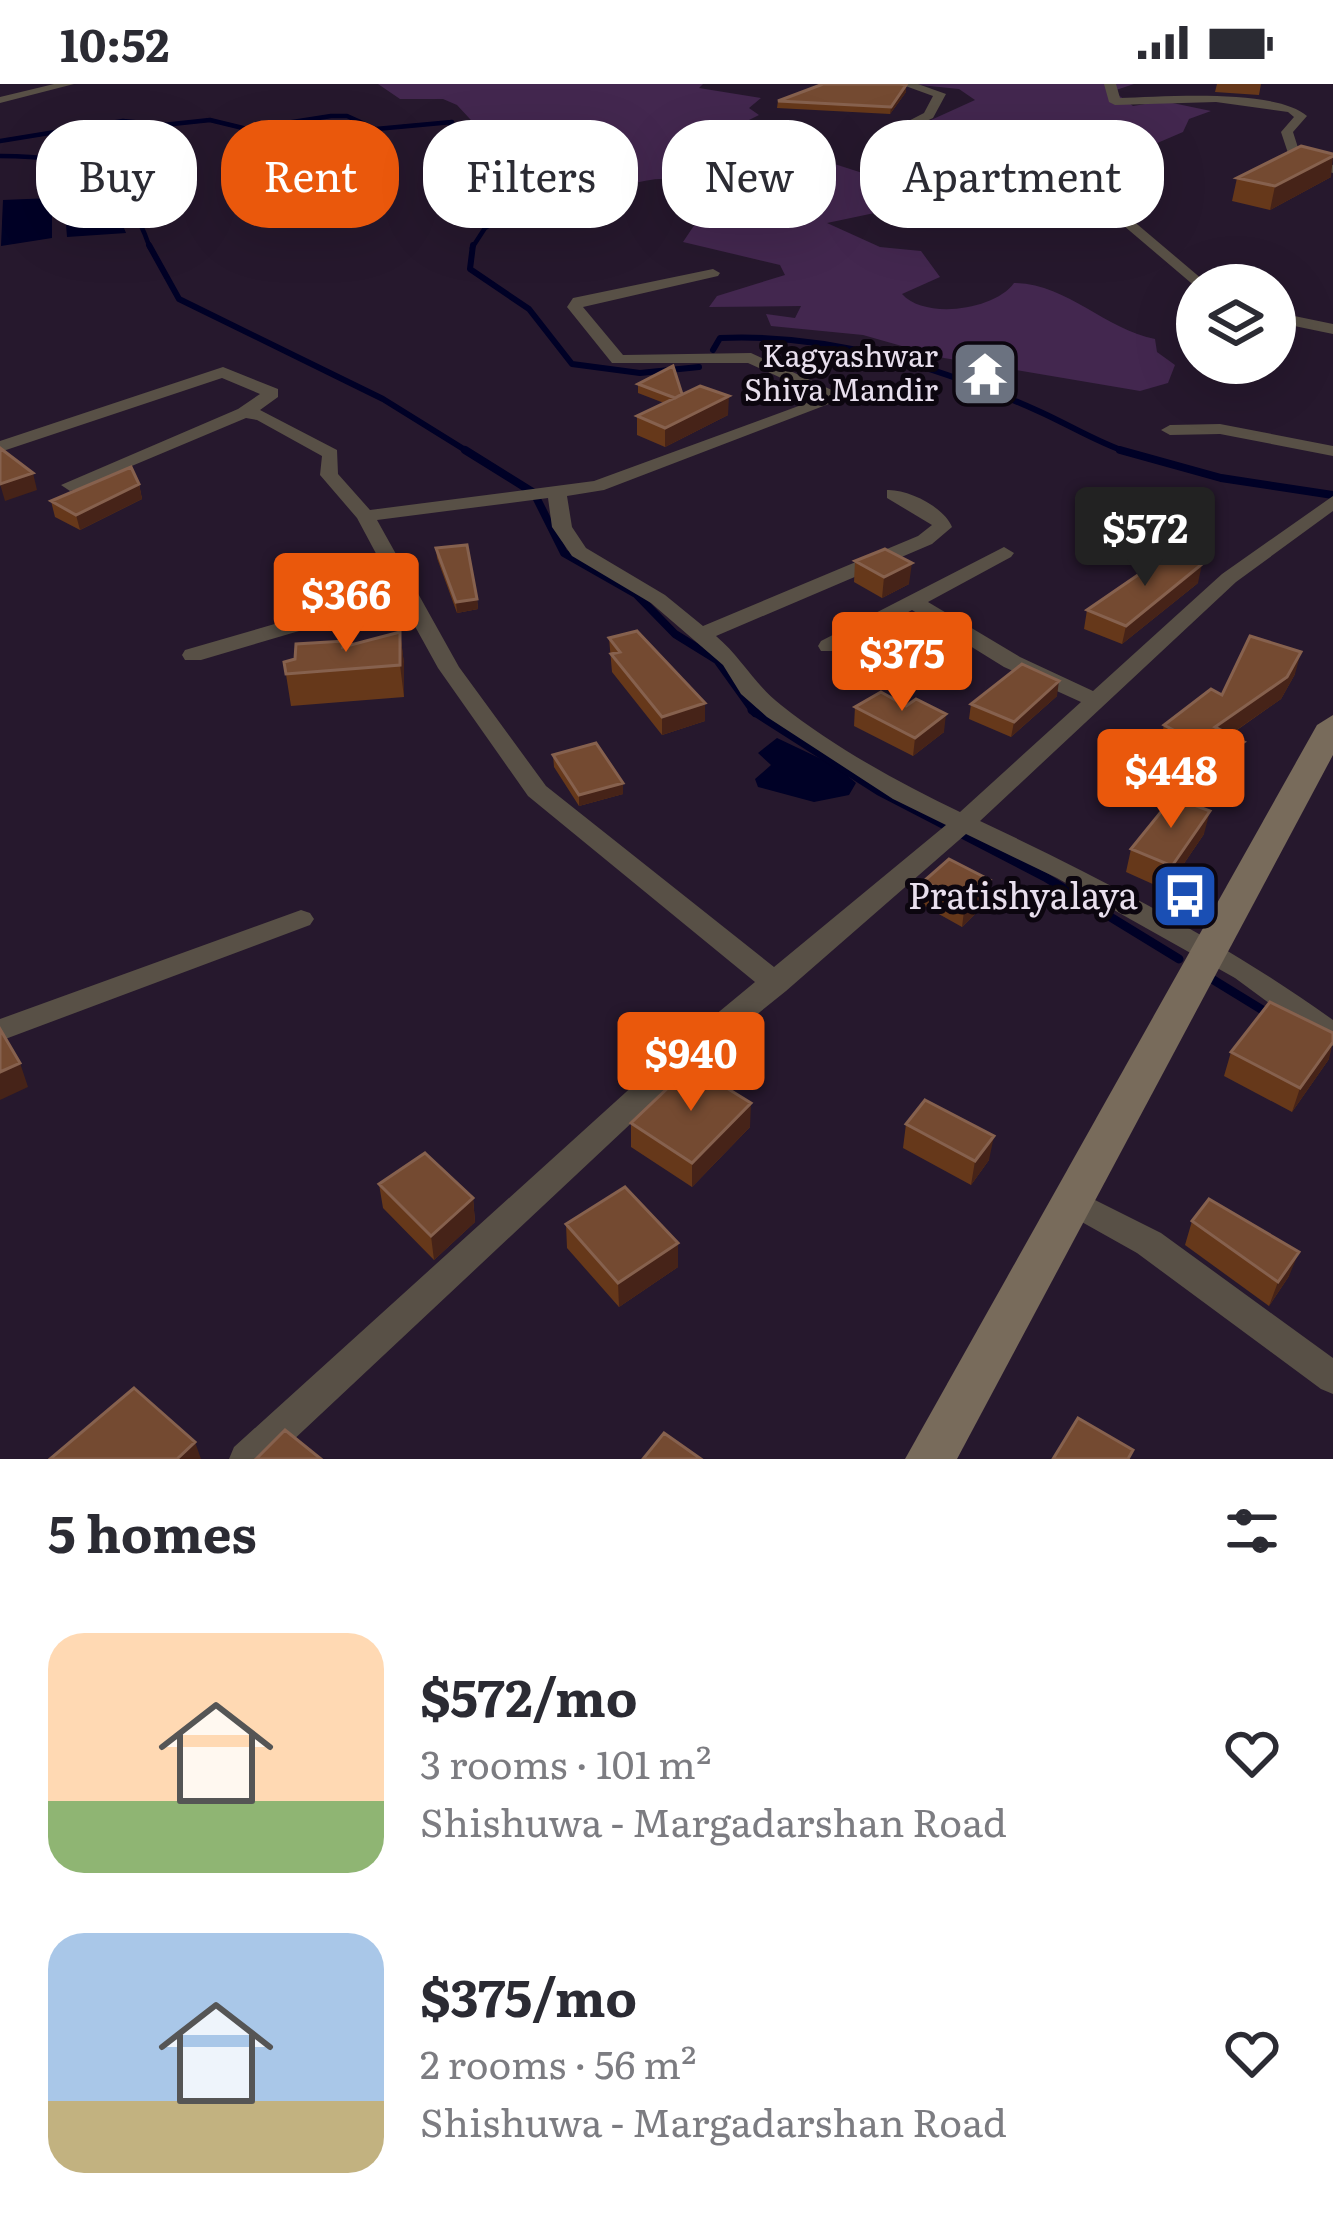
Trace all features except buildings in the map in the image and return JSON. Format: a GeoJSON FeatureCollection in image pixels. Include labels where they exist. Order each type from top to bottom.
{"type":"FeatureCollection","features":[{"type":"Feature","properties":{"kind":"main road"},"geometry":{"type":"LineString","coordinates":[[930,1459],[1075,1203],[1205,952],[1333,725]]}},
{"type":"Feature","properties":{"kind":"street"},"geometry":{"type":"LineString","coordinates":[[0,100],[68,84]]}},
{"type":"Feature","properties":{"kind":"street"},"geometry":{"type":"LineString","coordinates":[[906,84],[940,94],[929,116],[895,131],[893,140],[902,150],[886,168],[890,174],[1004,188],[1081,166],[1148,174],[1150,185],[1124,204],[1124,220],[1177,264]]}},
{"type":"Feature","properties":{"kind":"street"},"geometry":{"type":"LineString","coordinates":[[1110,84],[1115,102],[1216,99],[1265,103],[1301,116],[1287,132],[1295,159],[1333,170]]}},
{"type":"Feature","properties":{"kind":"street"},"geometry":{"type":"LineString","coordinates":[[1262,84],[1265,103]]}},
{"type":"Feature","properties":{"kind":"street"},"geometry":{"type":"LineString","coordinates":[[365,516],[542,493],[649,470],[838,397],[751,358],[618,360],[575,307],[578,302],[712,273]]}},
{"type":"Feature","properties":{"kind":"street"},"geometry":{"type":"LineString","coordinates":[[1296,321],[1333,329]]}},
{"type":"Feature","properties":{"kind":"street"},"geometry":{"type":"LineString","coordinates":[[0,447],[224,371],[272,393],[244,413],[70,485]]}},
{"type":"Feature","properties":{"kind":"street"},"geometry":{"type":"LineString","coordinates":[[244,413],[261,415],[331,454],[329,475],[365,516],[449,668],[537,791],[776,984]]}},
{"type":"Feature","properties":{"kind":"street"},"geometry":{"type":"LineString","coordinates":[[1170,430],[1220,429],[1333,451]]}},
{"type":"Feature","properties":{"kind":"street"},"geometry":{"type":"LineString","coordinates":[[542,493],[579,552],[658,599],[732,661],[760,702],[954,831],[1066,872],[1245,971],[1333,1035]]}},
{"type":"Feature","properties":{"kind":"street"},"geometry":{"type":"LineString","coordinates":[[700,635],[810,592],[925,540],[942,526],[939,518],[894,494]]}},
{"type":"Feature","properties":{"kind":"street"},"geometry":{"type":"LineString","coordinates":[[248,1459],[678,1062],[954,831],[1229,578],[1333,502]]}},
{"type":"Feature","properties":{"kind":"street"},"geometry":{"type":"LineString","coordinates":[[829,646],[1004,553]]}},
{"type":"Feature","properties":{"kind":"street"},"geometry":{"type":"LineString","coordinates":[[194,655],[405,593]]}},
{"type":"Feature","properties":{"kind":"street"},"geometry":{"type":"LineString","coordinates":[[915,603],[1012,662],[1093,699]]}},
{"type":"Feature","properties":{"kind":"street"},"geometry":{"type":"LineString","coordinates":[[0,1030],[302,919]]}},
{"type":"Feature","properties":{"kind":"street"},"geometry":{"type":"LineString","coordinates":[[1075,1203],[1149,1243],[1333,1378]]}},
{"type":"Feature","properties":{"kind":"shaded area"},"geometry":{"type":"Polygon","coordinates":[[[378,84],[703,84],[699,88],[761,98],[749,108],[759,115],[749,120],[662,120],[662,179],[638,183],[638,120],[471,120],[457,105],[443,99],[400,99],[378,84]]]}},
{"type":"Feature","properties":{"kind":"shaded area"},"geometry":{"type":"Polygon","coordinates":[[[910,84],[1134,84],[1113,91],[1133,106],[1163,101],[1211,111],[1189,119],[1183,132],[1164,140],[1164,120],[931,120],[975,100],[959,89],[910,84]]]}},
{"type":"Feature","properties":{"kind":"shaded area"},"geometry":{"type":"Polygon","coordinates":[[[836,164],[860,172],[860,216],[836,221],[836,164]]]}},
{"type":"Feature","properties":{"kind":"shaded area"},"geometry":{"type":"Polygon","coordinates":[[[836,227],[880,247],[921,251],[940,277],[902,294],[913,302],[960,308],[992,300],[1014,283],[1033,285],[1155,339],[1157,352],[1175,365],[1168,383],[1140,391],[944,358],[863,335],[771,326],[766,314],[795,318],[801,306],[709,307],[717,296],[785,275],[780,265],[683,242],[692,228],[836,227]]]}},
{"type":"Feature","properties":{"kind":"water"},"geometry":{"type":"Polygon","coordinates":[[[36,199],[36,228],[52,228],[52,238],[1,246],[3,200],[36,199]]]}},
{"type":"Feature","properties":{"kind":"water"},"geometry":{"type":"Polygon","coordinates":[[[66,228],[124,228],[126,233],[67,237],[66,228]]]}},
{"type":"Feature","properties":{"kind":"water"},"geometry":{"type":"Polygon","coordinates":[[[777,738],[836,766],[856,783],[849,795],[814,802],[758,787],[755,779],[771,765],[758,753],[777,738]]]}},
{"type":"Feature","properties":{"kind":"waterway"},"geometry":{"type":"LineString","coordinates":[[0,141],[123,121],[163,125],[210,120],[247,129],[331,116],[347,116],[376,129],[452,122],[445,138],[462,149],[461,162],[546,193],[485,228],[473,247]]}},
{"type":"Feature","properties":{"kind":"waterway"},"geometry":{"type":"LineString","coordinates":[[0,156],[53,159],[94,172],[126,200],[150,248]]}},
{"type":"Feature","properties":{"kind":"waterway"},"geometry":{"type":"LineString","coordinates":[[149,245],[179,299],[383,399],[470,453]]}},
{"type":"Feature","properties":{"kind":"waterway"},"geometry":{"type":"LineString","coordinates":[[473,247],[470,269],[529,309],[572,364],[640,373],[699,367]]}},
{"type":"Feature","properties":{"kind":"waterway"},"geometry":{"type":"LineString","coordinates":[[713,350],[720,338],[761,338],[882,356],[998,394],[1124,451]]}},
{"type":"Feature","properties":{"kind":"waterway"},"geometry":{"type":"LineString","coordinates":[[465,450],[534,493],[564,553],[636,594],[675,634],[717,660],[754,711]]}},
{"type":"Feature","properties":{"kind":"waterway"},"geometry":{"type":"LineString","coordinates":[[1124,451],[1221,478],[1333,495]]}},
{"type":"Feature","properties":{"kind":"waterway"},"geometry":{"type":"LineString","coordinates":[[1124,451],[1129,453]]}},
{"type":"Feature","properties":{"kind":"waterway"},"geometry":{"type":"LineString","coordinates":[[754,711],[879,791],[1045,877],[1179,959]]}},
{"type":"Feature","properties":{"kind":"waterway"},"geometry":{"type":"LineString","coordinates":[[1207,976],[1269,1014]]}},
{"type":"Feature","properties":{"kind":"place","name":"Kagyashwar Shiva Mandir"},"geometry":{"type":"Point","coordinates":[985,374]}},
{"type":"Feature","properties":{"kind":"place","name":"Pratishyalaya"},"geometry":{"type":"Point","coordinates":[1185,896]}}]}
